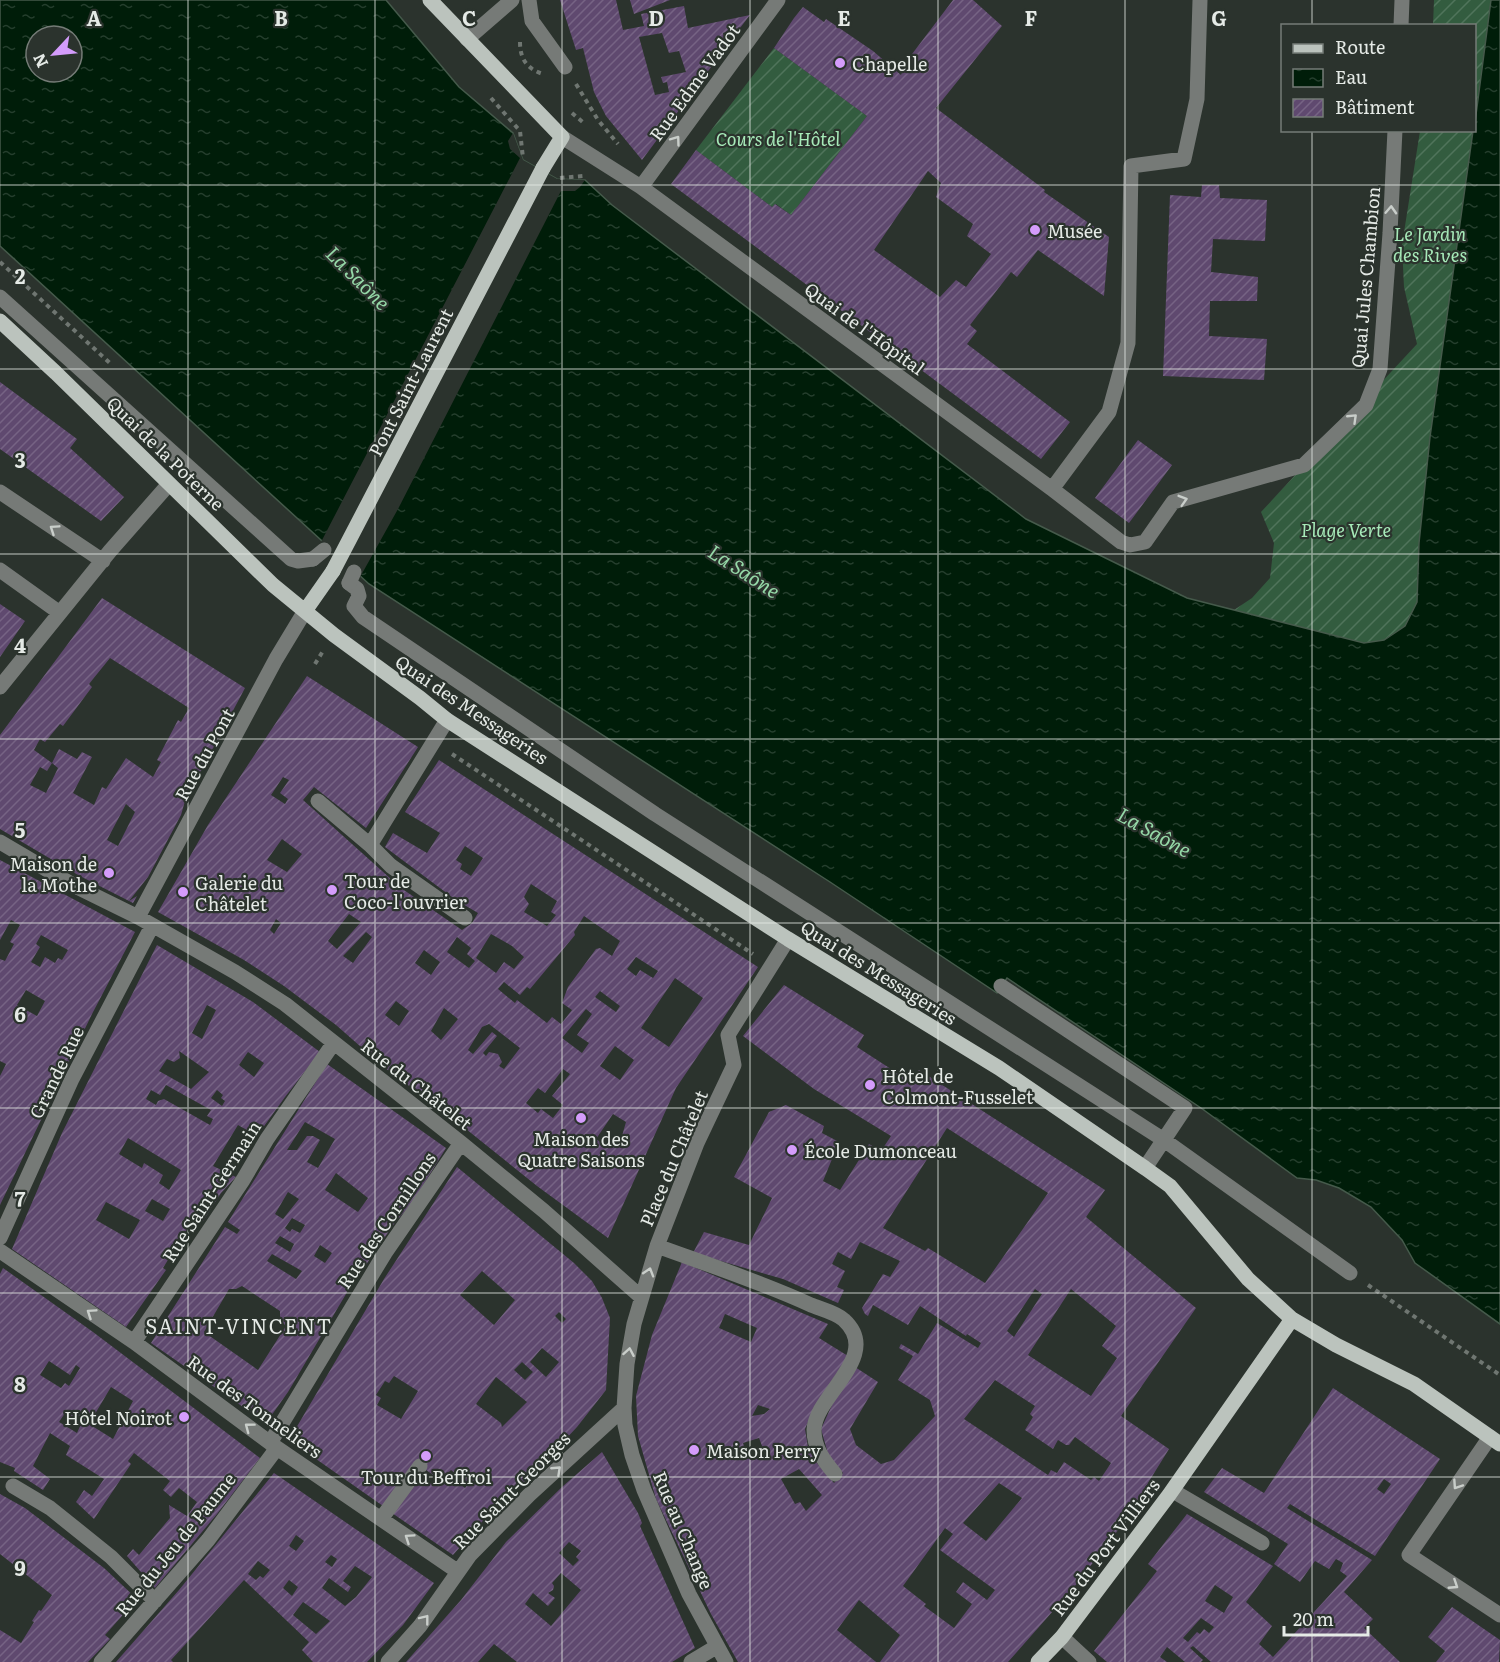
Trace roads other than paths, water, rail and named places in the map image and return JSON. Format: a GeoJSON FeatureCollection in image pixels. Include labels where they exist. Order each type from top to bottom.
{"type":"FeatureCollection","features":[{"type":"Feature","properties":{"kind":"main road"},"geometry":{"type":"LineString","coordinates":[[430,0],[562,137]]}},
{"type":"Feature","properties":{"kind":"main road","name":"Pont Saint-Laurent"},"geometry":{"type":"LineString","coordinates":[[305,611],[339,561],[543,168],[562,137]]}},
{"type":"Feature","properties":{"kind":"main road","name":"Quai de la Poterne"},"geometry":{"type":"LineString","coordinates":[[0,321],[273,585],[305,611]]}},
{"type":"Feature","properties":{"kind":"main road","name":"Quai des Messageries"},"geometry":{"type":"LineString","coordinates":[[305,611],[447,720],[788,939],[999,1068],[1170,1185],[1248,1279],[1292,1319],[1336,1345],[1414,1384],[1495,1440]]}},
{"type":"Feature","properties":{"kind":"main road","name":"Rue du Port Villiers"},"geometry":{"type":"LineString","coordinates":[[1038,1662],[1062,1637],[1173,1491],[1292,1319]]}},
{"type":"Feature","properties":{"kind":"street"},"geometry":{"type":"LineString","coordinates":[[467,39],[512,0]]}},
{"type":"Feature","properties":{"kind":"street"},"geometry":{"type":"LineString","coordinates":[[529,0],[532,21],[565,67]]}},
{"type":"Feature","properties":{"kind":"street","name":"Rue Edme Vadot"},"geometry":{"type":"LineString","coordinates":[[641,188],[778,0]]}},
{"type":"Feature","properties":{"kind":"street"},"geometry":{"type":"LineString","coordinates":[[1052,489],[1109,412],[1128,343],[1131,166],[1184,159],[1197,99],[1200,0]]}},
{"type":"Feature","properties":{"kind":"street"},"geometry":{"type":"LineString","coordinates":[[1401,24],[1402,0]]}},
{"type":"Feature","properties":{"kind":"street","name":"Quai Jules Chambion"},"geometry":{"type":"LineString","coordinates":[[1145,542],[1173,502],[1304,465],[1366,405],[1380,369],[1395,132]]}},
{"type":"Feature","properties":{"kind":"street","name":"Quai de l'Hôpital"},"geometry":{"type":"LineString","coordinates":[[562,137],[641,188],[1121,542],[1130,545],[1145,542]]}},
{"type":"Feature","properties":{"kind":"street","name":"Quai de la Poterne"},"geometry":{"type":"LineString","coordinates":[[0,297],[291,559],[298,561],[319,554]]}},
{"type":"Feature","properties":{"kind":"street"},"geometry":{"type":"LineString","coordinates":[[1,684],[169,484]]}},
{"type":"Feature","properties":{"kind":"street"},"geometry":{"type":"LineString","coordinates":[[0,492],[103,561]]}},
{"type":"Feature","properties":{"kind":"street"},"geometry":{"type":"LineString","coordinates":[[0,570],[60,613]]}},
{"type":"Feature","properties":{"kind":"street","name":"Quai des Messageries"},"geometry":{"type":"LineString","coordinates":[[352,578],[359,596],[354,606],[363,617],[655,814],[1164,1140],[1350,1273]]}},
{"type":"Feature","properties":{"kind":"street","name":"Rue du Pont"},"geometry":{"type":"LineString","coordinates":[[138,917],[259,696],[276,659],[305,611]]}},
{"type":"Feature","properties":{"kind":"street"},"geometry":{"type":"LineString","coordinates":[[370,845],[447,720]]}},
{"type":"Feature","properties":{"kind":"street"},"geometry":{"type":"LineString","coordinates":[[318,801],[391,866],[465,918]]}},
{"type":"Feature","properties":{"kind":"street","name":"Rue du Châtelet"},"geometry":{"type":"LineString","coordinates":[[0,842],[73,885],[138,917],[235,972],[285,1004],[544,1211],[641,1297]]}},
{"type":"Feature","properties":{"kind":"street","name":"Grande Rue"},"geometry":{"type":"LineString","coordinates":[[0,1238],[72,1079],[152,926]]}},
{"type":"Feature","properties":{"kind":"street","name":"Place du Châtelet"},"geometry":{"type":"LineString","coordinates":[[624,1408],[627,1364],[634,1324],[657,1246],[697,1143],[734,1065],[728,1035],[788,939]]}},
{"type":"Feature","properties":{"kind":"street"},"geometry":{"type":"LineString","coordinates":[[1001,986],[1185,1108],[1145,1168]]}},
{"type":"Feature","properties":{"kind":"street","name":"Rue Saint-Germain"},"geometry":{"type":"LineString","coordinates":[[134,1342],[243,1180],[267,1139],[333,1044]]}},
{"type":"Feature","properties":{"kind":"street","name":"Rue des Cornillons"},"geometry":{"type":"LineString","coordinates":[[273,1445],[385,1253],[461,1143]]}},
{"type":"Feature","properties":{"kind":"street"},"geometry":{"type":"LineString","coordinates":[[657,1246],[779,1290],[844,1320],[854,1334],[856,1348],[853,1360],[819,1414],[814,1428],[816,1445],[823,1461],[835,1474]]}},
{"type":"Feature","properties":{"kind":"street","name":"Rue des Tonneliers"},"geometry":{"type":"LineString","coordinates":[[0,1251],[134,1342],[273,1445],[458,1571]]}},
{"type":"Feature","properties":{"kind":"street","name":"Rue Saint-Georges"},"geometry":{"type":"LineString","coordinates":[[388,1662],[420,1626],[470,1555],[624,1408]]}},
{"type":"Feature","properties":{"kind":"street","name":"Rue au Change"},"geometry":{"type":"LineString","coordinates":[[624,1408],[625,1425],[632,1455],[644,1490],[689,1594],[726,1662]]}},
{"type":"Feature","properties":{"kind":"street"},"geometry":{"type":"LineString","coordinates":[[1495,1440],[1409,1555],[1500,1615]]}},
{"type":"Feature","properties":{"kind":"street","name":"Rue du Jeu de Paume"},"geometry":{"type":"LineString","coordinates":[[101,1662],[208,1540],[273,1445]]}},
{"type":"Feature","properties":{"kind":"street"},"geometry":{"type":"LineString","coordinates":[[381,1519],[420,1466]]}},
{"type":"Feature","properties":{"kind":"street"},"geometry":{"type":"LineString","coordinates":[[13,1486],[50,1508],[111,1557],[155,1601]]}},
{"type":"Feature","properties":{"kind":"street"},"geometry":{"type":"LineString","coordinates":[[1173,1491],[1262,1543]]}},
{"type":"Feature","properties":{"kind":"street"},"geometry":{"type":"LineString","coordinates":[[1062,1637],[1089,1662]]}},
{"type":"Feature","properties":{"kind":"street"},"geometry":{"type":"LineString","coordinates":[[691,1662],[716,1647]]}},
{"type":"Feature","properties":{"kind":"water","name":"La Saône"},"geometry":{"type":"Polygon","coordinates":[[[0,0],[386,0],[459,87],[513,133],[523,160],[557,179],[585,180],[612,205],[1026,519],[1187,598],[1364,643],[1384,640],[1405,626],[1417,602],[1419,543],[1430,437],[1473,132],[1476,132],[1476,115],[1491,0],[1500,0],[1500,1324],[1415,1263],[1402,1240],[1371,1207],[1339,1188],[1316,1180],[1297,1178],[1201,1108],[1007,978],[997,993],[830,882],[369,584],[0,246],[0,0]]]}},
{"type":"Feature","properties":{"kind":"place","name":"Chapelle"},"geometry":{"type":"Point","coordinates":[840,63]}},
{"type":"Feature","properties":{"kind":"place","name":"Musée"},"geometry":{"type":"Point","coordinates":[1035,230]}},
{"type":"Feature","properties":{"kind":"place","name":"Maison de la Mothe"},"geometry":{"type":"Point","coordinates":[109,873]}},
{"type":"Feature","properties":{"kind":"place","name":"Tour de Coco-l'ouvrier"},"geometry":{"type":"Point","coordinates":[332,890]}},
{"type":"Feature","properties":{"kind":"place","name":"Galerie du Châtelet"},"geometry":{"type":"Point","coordinates":[183,892]}},
{"type":"Feature","properties":{"kind":"place","name":"Hôtel de Colmont-Fusselet"},"geometry":{"type":"Point","coordinates":[870,1085]}},
{"type":"Feature","properties":{"kind":"place","name":"Maison des Quatre Saisons"},"geometry":{"type":"Point","coordinates":[581,1118]}},
{"type":"Feature","properties":{"kind":"place","name":"École Dumonceau"},"geometry":{"type":"Point","coordinates":[792,1150]}},
{"type":"Feature","properties":{"kind":"place","name":"Hôtel Noirot"},"geometry":{"type":"Point","coordinates":[184,1417]}},
{"type":"Feature","properties":{"kind":"place","name":"Maison Perry"},"geometry":{"type":"Point","coordinates":[694,1450]}},
{"type":"Feature","properties":{"kind":"place","name":"Tour du Beffroi"},"geometry":{"type":"Point","coordinates":[426,1456]}},
{"type":"Feature","properties":{"kind":"district","name":"SAINT-VINCENT"},"geometry":{"type":"Point","coordinates":[239,1325]}},
{"type":"Feature","properties":{"kind":"park label","name":"Cours de l'Hôtel"},"geometry":{"type":"Point","coordinates":[778,138]}},
{"type":"Feature","properties":{"kind":"park label","name":"Le Jardin des Rives"},"geometry":{"type":"Point","coordinates":[1430,243]}},
{"type":"Feature","properties":{"kind":"park label","name":"Plage Verte"},"geometry":{"type":"Point","coordinates":[1346,529]}}]}
